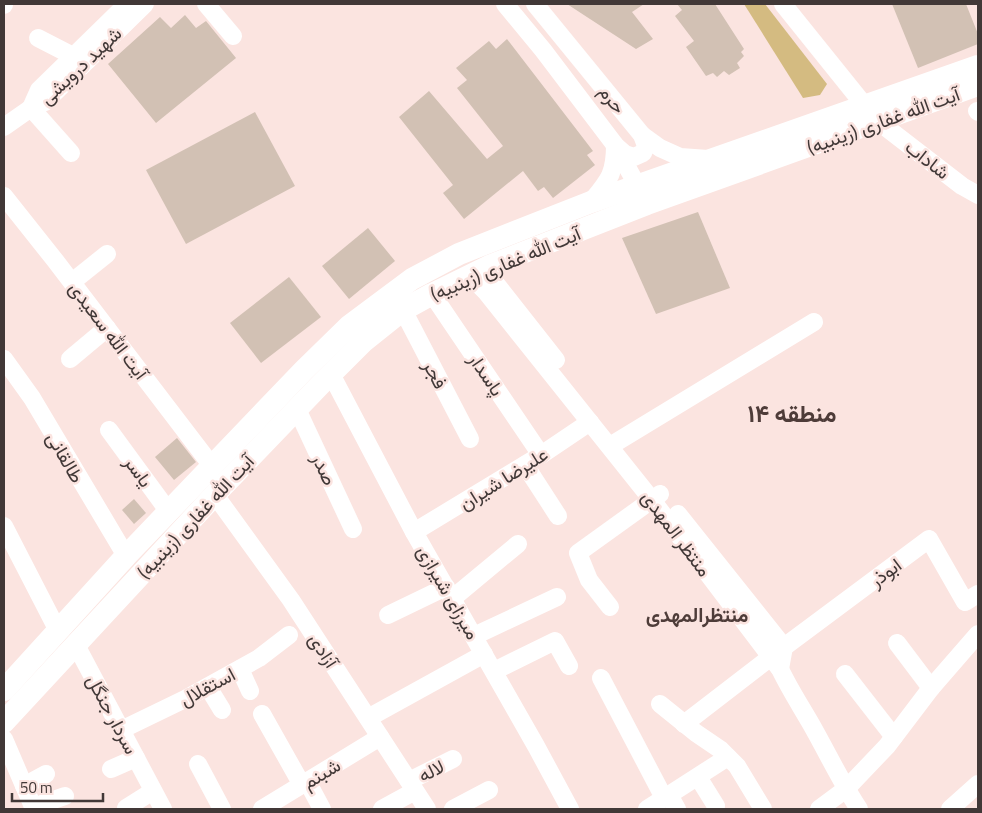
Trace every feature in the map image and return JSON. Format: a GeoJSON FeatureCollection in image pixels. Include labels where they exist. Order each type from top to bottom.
{"type":"FeatureCollection","features":[{"type":"Feature","properties":{"kind":"main road","name":"آیت الله غفاری (زینبیه)"},"geometry":{"type":"LineString","coordinates":[[4,722],[76,645],[116,584],[131,552],[304,370],[349,326],[412,279],[459,254],[591,202],[642,195],[872,114],[978,66]]}},
{"type":"Feature","properties":{"kind":"main road","name":"آیت الله غفاری (زینبیه)"},"geometry":{"type":"LineString","coordinates":[[4,690],[58,631],[116,584],[152,562],[331,374],[363,342],[403,310],[468,276],[490,281],[642,195],[713,159],[978,85]]}},
{"type":"Feature","properties":{"kind":"main road"},"geometry":{"type":"LineString","coordinates":[[131,552],[152,562]]}},
{"type":"Feature","properties":{"kind":"street","name":"شهید درویشی"},"geometry":{"type":"LineString","coordinates":[[31,108],[45,102],[145,4]]}},
{"type":"Feature","properties":{"kind":"street","name":"حرم"},"geometry":{"type":"LineString","coordinates":[[505,4],[543,50],[614,145],[615,162],[609,180],[591,202]]}},
{"type":"Feature","properties":{"kind":"street","name":"حرم"},"geometry":{"type":"LineString","coordinates":[[536,4],[642,135],[660,148],[680,157],[713,159]]}},
{"type":"Feature","properties":{"kind":"street","name":"شاداب"},"geometry":{"type":"LineString","coordinates":[[783,4],[872,114],[962,186],[978,195]]}},
{"type":"Feature","properties":{"kind":"street","name":"شهید درویشی"},"geometry":{"type":"LineString","coordinates":[[31,108],[39,90],[120,6]]}},
{"type":"Feature","properties":{"kind":"street"},"geometry":{"type":"LineString","coordinates":[[214,6],[233,36]]}},
{"type":"Feature","properties":{"kind":"street"},"geometry":{"type":"LineString","coordinates":[[38,38],[73,56]]}},
{"type":"Feature","properties":{"kind":"street"},"geometry":{"type":"LineString","coordinates":[[4,126],[31,108],[70,153]]}},
{"type":"Feature","properties":{"kind":"street"},"geometry":{"type":"LineString","coordinates":[[614,145],[625,154],[634,157],[643,153],[646,146],[642,135]]}},
{"type":"Feature","properties":{"kind":"street"},"geometry":{"type":"LineString","coordinates":[[614,145],[642,195]]}},
{"type":"Feature","properties":{"kind":"street","name":"آیت الله سعیدی"},"geometry":{"type":"LineString","coordinates":[[7,206],[72,282],[212,466]]}},
{"type":"Feature","properties":{"kind":"street"},"geometry":{"type":"LineString","coordinates":[[72,282],[107,254]]}},
{"type":"Feature","properties":{"kind":"street"},"geometry":{"type":"LineString","coordinates":[[490,281],[614,443],[814,322]]}},
{"type":"Feature","properties":{"kind":"street","name":"منتظر المهدی"},"geometry":{"type":"LineString","coordinates":[[490,281],[590,422],[614,443],[657,496],[779,658],[790,690],[859,809]]}},
{"type":"Feature","properties":{"kind":"street","name":"پاسدار"},"geometry":{"type":"LineString","coordinates":[[432,294],[541,455]]}},
{"type":"Feature","properties":{"kind":"street","name":"فجر"},"geometry":{"type":"LineString","coordinates":[[403,310],[470,438]]}},
{"type":"Feature","properties":{"kind":"street"},"geometry":{"type":"LineString","coordinates":[[70,359],[107,328]]}},
{"type":"Feature","properties":{"kind":"street","name":"طالقانی"},"geometry":{"type":"LineString","coordinates":[[4,359],[32,398],[131,552]]}},
{"type":"Feature","properties":{"kind":"street","name":"میرزای شیرازی"},"geometry":{"type":"LineString","coordinates":[[331,374],[414,532],[450,592],[570,809]]}},
{"type":"Feature","properties":{"kind":"street","name":"صدر"},"geometry":{"type":"LineString","coordinates":[[297,409],[353,529]]}},
{"type":"Feature","properties":{"kind":"street","name":"علیرضا شیران"},"geometry":{"type":"LineString","coordinates":[[414,532],[541,455],[590,422]]}},
{"type":"Feature","properties":{"kind":"street","name":"یاسر"},"geometry":{"type":"LineString","coordinates":[[109,430],[169,512]]}},
{"type":"Feature","properties":{"kind":"street"},"geometry":{"type":"LineString","coordinates":[[524,465],[558,516]]}},
{"type":"Feature","properties":{"kind":"street","name":"آزادی"},"geometry":{"type":"LineString","coordinates":[[215,495],[291,600],[427,809]]}},
{"type":"Feature","properties":{"kind":"street"},"geometry":{"type":"LineString","coordinates":[[610,607],[589,580],[578,554],[657,496]]}},
{"type":"Feature","properties":{"kind":"street"},"geometry":{"type":"LineString","coordinates":[[4,526],[58,631]]}},
{"type":"Feature","properties":{"kind":"street","name":"ابوذر"},"geometry":{"type":"LineString","coordinates":[[779,658],[929,540],[965,602],[978,594]]}},
{"type":"Feature","properties":{"kind":"street"},"geometry":{"type":"LineString","coordinates":[[388,615],[450,592],[518,544]]}},
{"type":"Feature","properties":{"kind":"street"},"geometry":{"type":"LineString","coordinates":[[474,636],[557,597]]}},
{"type":"Feature","properties":{"kind":"street","name":"استقلال"},"geometry":{"type":"LineString","coordinates":[[121,730],[240,669],[259,658],[289,635]]}},
{"type":"Feature","properties":{"kind":"street"},"geometry":{"type":"LineString","coordinates":[[494,672],[555,642],[569,666]]}},
{"type":"Feature","properties":{"kind":"street"},"geometry":{"type":"LineString","coordinates":[[897,643],[931,688]]}},
{"type":"Feature","properties":{"kind":"street"},"geometry":{"type":"LineString","coordinates":[[819,809],[846,789],[894,736],[931,688],[975,643]]}},
{"type":"Feature","properties":{"kind":"street","name":"سردار جنگل"},"geometry":{"type":"LineString","coordinates":[[76,645],[164,809]]}},
{"type":"Feature","properties":{"kind":"street"},"geometry":{"type":"LineString","coordinates":[[368,718],[484,654]]}},
{"type":"Feature","properties":{"kind":"street"},"geometry":{"type":"LineString","coordinates":[[684,724],[779,658]]}},
{"type":"Feature","properties":{"kind":"street"},"geometry":{"type":"LineString","coordinates":[[240,669],[250,691]]}},
{"type":"Feature","properties":{"kind":"street"},"geometry":{"type":"LineString","coordinates":[[845,674],[894,736]]}},
{"type":"Feature","properties":{"kind":"street"},"geometry":{"type":"LineString","coordinates":[[602,678],[670,801]]}},
{"type":"Feature","properties":{"kind":"street"},"geometry":{"type":"LineString","coordinates":[[208,687],[222,710]]}},
{"type":"Feature","properties":{"kind":"street"},"geometry":{"type":"LineString","coordinates":[[660,704],[684,724],[721,750],[737,766],[763,809]]}},
{"type":"Feature","properties":{"kind":"street"},"geometry":{"type":"LineString","coordinates":[[262,714],[322,809]]}},
{"type":"Feature","properties":{"kind":"street","name":"شبنم"},"geometry":{"type":"LineString","coordinates":[[262,809],[380,737]]}},
{"type":"Feature","properties":{"kind":"street"},"geometry":{"type":"LineString","coordinates":[[4,739],[34,808],[65,796]]}},
{"type":"Feature","properties":{"kind":"street"},"geometry":{"type":"LineString","coordinates":[[647,809],[670,801],[698,777],[728,757]]}},
{"type":"Feature","properties":{"kind":"street"},"geometry":{"type":"LineString","coordinates":[[111,769],[136,758]]}},
{"type":"Feature","properties":{"kind":"street","name":"لاله"},"geometry":{"type":"LineString","coordinates":[[412,786],[453,759]]}},
{"type":"Feature","properties":{"kind":"street"},"geometry":{"type":"LineString","coordinates":[[198,764],[222,809]]}},
{"type":"Feature","properties":{"kind":"street"},"geometry":{"type":"LineString","coordinates":[[24,786],[46,774]]}},
{"type":"Feature","properties":{"kind":"street"},"geometry":{"type":"LineString","coordinates":[[698,777],[716,806]]}},
{"type":"Feature","properties":{"kind":"street"},"geometry":{"type":"LineString","coordinates":[[950,809],[978,784]]}},
{"type":"Feature","properties":{"kind":"street"},"geometry":{"type":"LineString","coordinates":[[382,809],[412,786]]}},
{"type":"Feature","properties":{"kind":"street"},"geometry":{"type":"LineString","coordinates":[[126,808],[154,790]]}},
{"type":"Feature","properties":{"kind":"street"},"geometry":{"type":"LineString","coordinates":[[453,809],[489,790]]}},
{"type":"Feature","properties":{"kind":"shaded area"},"geometry":{"type":"Polygon","coordinates":[[[744,4],[765,4],[827,84],[820,95],[803,98],[744,4]]]}},
{"type":"Feature","properties":{"kind":"building"},"geometry":{"type":"Polygon","coordinates":[[[567,4],[644,4],[632,12],[653,39],[636,49],[567,4]]]}},
{"type":"Feature","properties":{"kind":"building"},"geometry":{"type":"Polygon","coordinates":[[[677,4],[715,4],[744,49],[741,52],[744,56],[737,63],[740,68],[729,75],[724,71],[717,77],[713,73],[706,76],[686,47],[694,41],[675,16],[682,10],[677,4]]]}},
{"type":"Feature","properties":{"kind":"building"},"geometry":{"type":"Polygon","coordinates":[[[892,4],[966,4],[978,34],[978,44],[918,68],[892,4]]]}},
{"type":"Feature","properties":{"kind":"building"},"geometry":{"type":"Polygon","coordinates":[[[185,15],[196,28],[206,21],[236,58],[156,123],[108,64],[160,17],[171,28],[185,15]]]}},
{"type":"Feature","properties":{"kind":"building"},"geometry":{"type":"Polygon","coordinates":[[[507,39],[593,151],[587,155],[595,165],[553,198],[544,187],[538,191],[523,171],[464,219],[443,193],[453,185],[399,117],[429,91],[487,159],[503,146],[457,88],[467,80],[456,68],[489,41],[496,49],[507,39]]]}},
{"type":"Feature","properties":{"kind":"building"},"geometry":{"type":"Polygon","coordinates":[[[255,112],[295,186],[186,244],[146,170],[255,112]]]}},
{"type":"Feature","properties":{"kind":"building"},"geometry":{"type":"Polygon","coordinates":[[[698,212],[730,288],[656,314],[622,238],[698,212]]]}},
{"type":"Feature","properties":{"kind":"building"},"geometry":{"type":"Polygon","coordinates":[[[368,228],[395,261],[349,299],[322,266],[368,228]]]}},
{"type":"Feature","properties":{"kind":"building"},"geometry":{"type":"Polygon","coordinates":[[[289,277],[321,317],[261,363],[230,323],[289,277]]]}},
{"type":"Feature","properties":{"kind":"building"},"geometry":{"type":"Polygon","coordinates":[[[177,438],[196,462],[174,480],[155,457],[177,438]]]}},
{"type":"Feature","properties":{"kind":"building"},"geometry":{"type":"Polygon","coordinates":[[[134,499],[146,513],[134,524],[122,510],[134,499]]]}},
{"type":"Feature","properties":{"kind":"district","name":"منطقه ۱۴"},"geometry":{"type":"Point","coordinates":[792,413]}},
{"type":"Feature","properties":{"kind":"district","name":"منتظرالمهدی"},"geometry":{"type":"Point","coordinates":[697,614]}}]}
